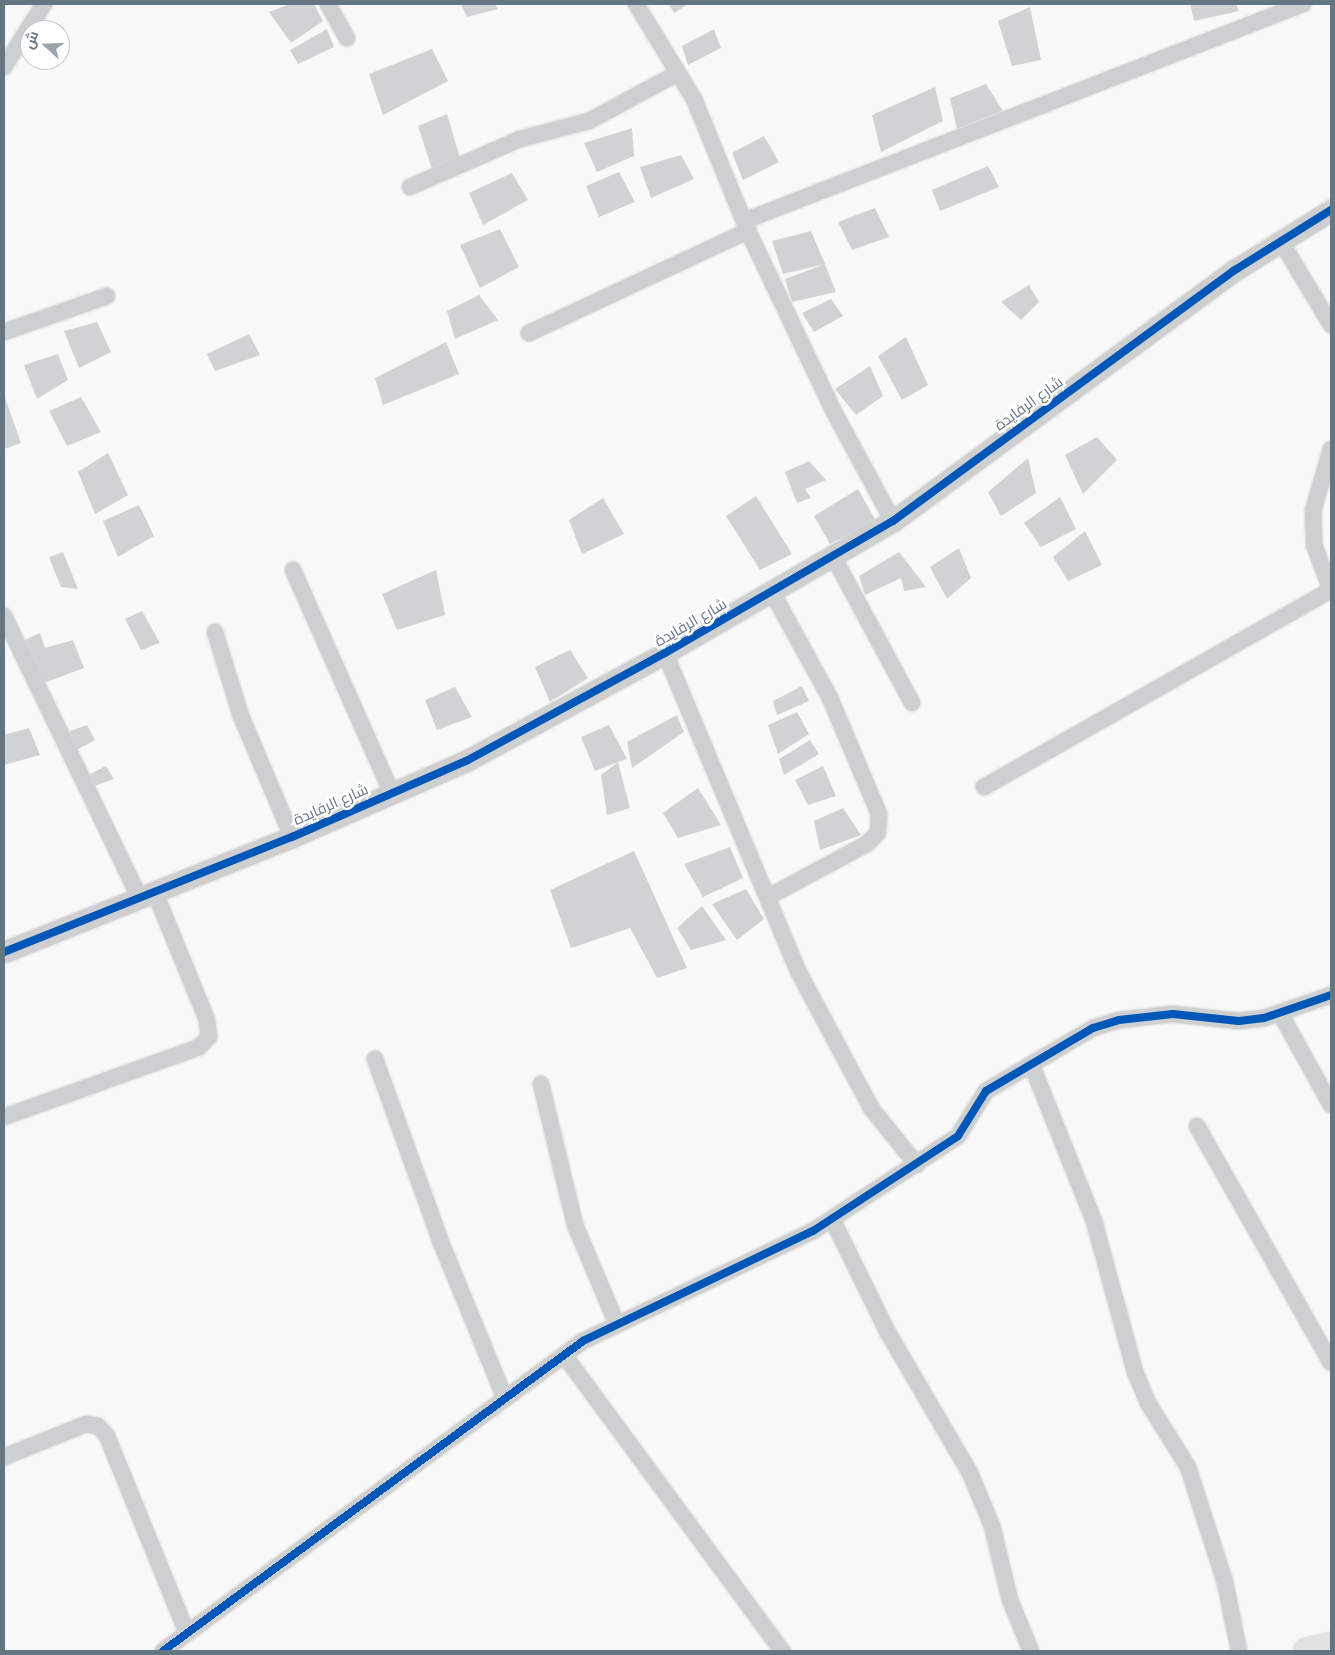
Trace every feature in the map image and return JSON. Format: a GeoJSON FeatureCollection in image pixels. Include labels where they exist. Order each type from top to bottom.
{"type":"FeatureCollection","features":[{"type":"Feature","properties":{"kind":"main road"},"geometry":{"type":"LineString","coordinates":[[1307,1651],[1331,1646]]}},
{"type":"Feature","properties":{"kind":"street"},"geometry":{"type":"LineString","coordinates":[[4,67],[44,4]]}},
{"type":"Feature","properties":{"kind":"street"},"geometry":{"type":"LineString","coordinates":[[328,4],[347,38]]}},
{"type":"Feature","properties":{"kind":"street"},"geometry":{"type":"LineString","coordinates":[[636,4],[694,98],[746,226],[834,412],[892,522]]}},
{"type":"Feature","properties":{"kind":"street"},"geometry":{"type":"LineString","coordinates":[[529,333],[746,226],[1303,4]]}},
{"type":"Feature","properties":{"kind":"street"},"geometry":{"type":"LineString","coordinates":[[410,187],[520,139],[589,121],[678,73]]}},
{"type":"Feature","properties":{"kind":"street","name":"شارع الرفايدة"},"geometry":{"type":"LineString","coordinates":[[4,952],[146,893],[292,836],[466,761],[665,653],[892,522],[1280,240],[1331,210]]}},
{"type":"Feature","properties":{"kind":"street"},"geometry":{"type":"LineString","coordinates":[[1280,240],[1331,325]]}},
{"type":"Feature","properties":{"kind":"street"},"geometry":{"type":"LineString","coordinates":[[4,332],[107,296]]}},
{"type":"Feature","properties":{"kind":"street"},"geometry":{"type":"LineString","coordinates":[[984,787],[1331,590],[1314,545],[1313,511],[1331,449]]}},
{"type":"Feature","properties":{"kind":"street"},"geometry":{"type":"LineString","coordinates":[[834,556],[912,703]]}},
{"type":"Feature","properties":{"kind":"street"},"geometry":{"type":"LineString","coordinates":[[293,570],[392,793]]}},
{"type":"Feature","properties":{"kind":"street"},"geometry":{"type":"LineString","coordinates":[[768,897],[867,844],[878,832],[879,814],[830,698],[772,592]]}},
{"type":"Feature","properties":{"kind":"street"},"geometry":{"type":"LineString","coordinates":[[4,616],[146,893],[207,1020],[209,1037],[199,1047],[4,1117]]}},
{"type":"Feature","properties":{"kind":"street"},"geometry":{"type":"LineString","coordinates":[[215,632],[241,716],[292,836]]}},
{"type":"Feature","properties":{"kind":"street"},"geometry":{"type":"LineString","coordinates":[[665,653],[798,971],[838,1053],[871,1108],[918,1165]]}},
{"type":"Feature","properties":{"kind":"street"},"geometry":{"type":"LineString","coordinates":[[163,1651],[504,1396],[564,1355],[616,1322],[748,1264],[832,1219],[918,1165],[958,1136],[986,1091],[1032,1066],[1093,1028],[1119,1020],[1172,1014],[1239,1021],[1280,1013],[1331,995]]}},
{"type":"Feature","properties":{"kind":"street"},"geometry":{"type":"LineString","coordinates":[[1280,1013],[1331,1105]]}},
{"type":"Feature","properties":{"kind":"street"},"geometry":{"type":"LineString","coordinates":[[375,1059],[440,1240],[504,1396]]}},
{"type":"Feature","properties":{"kind":"street"},"geometry":{"type":"LineString","coordinates":[[1032,1066],[1094,1221],[1135,1372],[1148,1403],[1188,1467],[1225,1582],[1239,1651]]}},
{"type":"Feature","properties":{"kind":"street"},"geometry":{"type":"LineString","coordinates":[[541,1084],[575,1225],[616,1322]]}},
{"type":"Feature","properties":{"kind":"street"},"geometry":{"type":"LineString","coordinates":[[1197,1126],[1331,1363]]}},
{"type":"Feature","properties":{"kind":"street"},"geometry":{"type":"LineString","coordinates":[[832,1219],[887,1331],[970,1473],[992,1526],[1010,1600],[1031,1651]]}},
{"type":"Feature","properties":{"kind":"street"},"geometry":{"type":"LineString","coordinates":[[564,1355],[782,1651]]}},
{"type":"Feature","properties":{"kind":"street"},"geometry":{"type":"LineString","coordinates":[[4,1457],[86,1424],[98,1426],[107,1436],[187,1634]]}},
{"type":"Feature","properties":{"kind":"building"},"geometry":{"type":"Polygon","coordinates":[[[290,4],[314,4],[323,21],[291,43],[269,12],[290,4]]]}},
{"type":"Feature","properties":{"kind":"building"},"geometry":{"type":"Polygon","coordinates":[[[461,4],[495,4],[498,9],[467,17],[461,4]]]}},
{"type":"Feature","properties":{"kind":"building"},"geometry":{"type":"Polygon","coordinates":[[[669,4],[688,4],[674,13],[669,4]]]}},
{"type":"Feature","properties":{"kind":"building"},"geometry":{"type":"Polygon","coordinates":[[[1190,4],[1236,4],[1239,11],[1194,21],[1190,4]]]}},
{"type":"Feature","properties":{"kind":"building"},"geometry":{"type":"Polygon","coordinates":[[[1030,7],[1041,60],[1012,66],[998,21],[1030,7]]]}},
{"type":"Feature","properties":{"kind":"building"},"geometry":{"type":"Polygon","coordinates":[[[327,29],[334,47],[298,64],[290,50],[327,29]]]}},
{"type":"Feature","properties":{"kind":"building"},"geometry":{"type":"Polygon","coordinates":[[[714,29],[721,48],[688,65],[682,46],[714,29]]]}},
{"type":"Feature","properties":{"kind":"building"},"geometry":{"type":"Polygon","coordinates":[[[432,49],[448,81],[383,115],[369,74],[432,49]]]}},
{"type":"Feature","properties":{"kind":"building"},"geometry":{"type":"Polygon","coordinates":[[[986,84],[1003,111],[957,129],[950,98],[986,84]]]}},
{"type":"Feature","properties":{"kind":"building"},"geometry":{"type":"Polygon","coordinates":[[[935,87],[943,121],[881,152],[872,115],[935,87]]]}},
{"type":"Feature","properties":{"kind":"building"},"geometry":{"type":"Polygon","coordinates":[[[447,114],[460,158],[432,169],[418,126],[447,114]]]}},
{"type":"Feature","properties":{"kind":"building"},"geometry":{"type":"Polygon","coordinates":[[[632,128],[634,156],[597,172],[584,143],[632,128]]]}},
{"type":"Feature","properties":{"kind":"building"},"geometry":{"type":"Polygon","coordinates":[[[764,136],[779,162],[743,180],[732,153],[764,136]]]}},
{"type":"Feature","properties":{"kind":"building"},"geometry":{"type":"Polygon","coordinates":[[[681,155],[694,179],[651,198],[640,167],[681,155]]]}},
{"type":"Feature","properties":{"kind":"building"},"geometry":{"type":"Polygon","coordinates":[[[988,166],[999,187],[940,211],[932,190],[988,166]]]}},
{"type":"Feature","properties":{"kind":"building"},"geometry":{"type":"Polygon","coordinates":[[[619,172],[635,202],[599,217],[586,186],[619,172]]]}},
{"type":"Feature","properties":{"kind":"building"},"geometry":{"type":"Polygon","coordinates":[[[512,173],[528,200],[483,225],[469,193],[512,173]]]}},
{"type":"Feature","properties":{"kind":"building"},"geometry":{"type":"Polygon","coordinates":[[[875,208],[889,237],[852,250],[838,222],[875,208]]]}},
{"type":"Feature","properties":{"kind":"building"},"geometry":{"type":"Polygon","coordinates":[[[500,229],[519,267],[480,288],[460,245],[500,229]]]}},
{"type":"Feature","properties":{"kind":"building"},"geometry":{"type":"Polygon","coordinates":[[[811,231],[825,264],[783,274],[772,241],[811,231]]]}},
{"type":"Feature","properties":{"kind":"building"},"geometry":{"type":"Polygon","coordinates":[[[825,264],[836,292],[792,302],[785,279],[825,264]]]}},
{"type":"Feature","properties":{"kind":"building"},"geometry":{"type":"Polygon","coordinates":[[[1029,285],[1039,302],[1021,320],[1001,302],[1029,285]]]}},
{"type":"Feature","properties":{"kind":"building"},"geometry":{"type":"Polygon","coordinates":[[[479,295],[498,320],[455,339],[447,311],[479,295]]]}},
{"type":"Feature","properties":{"kind":"building"},"geometry":{"type":"Polygon","coordinates":[[[831,299],[843,316],[814,332],[802,313],[831,299]]]}},
{"type":"Feature","properties":{"kind":"building"},"geometry":{"type":"Polygon","coordinates":[[[97,322],[111,352],[79,368],[64,331],[97,322]]]}},
{"type":"Feature","properties":{"kind":"building"},"geometry":{"type":"Polygon","coordinates":[[[249,334],[260,355],[215,371],[207,354],[249,334]]]}},
{"type":"Feature","properties":{"kind":"building"},"geometry":{"type":"Polygon","coordinates":[[[906,337],[928,385],[902,400],[878,356],[906,337]]]}},
{"type":"Feature","properties":{"kind":"building"},"geometry":{"type":"Polygon","coordinates":[[[446,342],[459,374],[383,405],[375,378],[446,342]]]}},
{"type":"Feature","properties":{"kind":"building"},"geometry":{"type":"Polygon","coordinates":[[[58,354],[68,380],[37,399],[24,365],[58,354]]]}},
{"type":"Feature","properties":{"kind":"building"},"geometry":{"type":"Polygon","coordinates":[[[870,366],[883,396],[856,415],[835,389],[870,366]]]}},
{"type":"Feature","properties":{"kind":"building"},"geometry":{"type":"Polygon","coordinates":[[[4,395],[21,443],[4,449],[4,395]]]}},
{"type":"Feature","properties":{"kind":"building"},"geometry":{"type":"Polygon","coordinates":[[[81,397],[101,432],[67,446],[49,411],[81,397]]]}},
{"type":"Feature","properties":{"kind":"building"},"geometry":{"type":"Polygon","coordinates":[[[1097,437],[1117,460],[1083,494],[1065,455],[1097,437]]]}},
{"type":"Feature","properties":{"kind":"building"},"geometry":{"type":"Polygon","coordinates":[[[108,453],[128,495],[95,514],[78,472],[108,453]]]}},
{"type":"Feature","properties":{"kind":"building"},"geometry":{"type":"Polygon","coordinates":[[[1028,458],[1036,493],[1001,516],[988,492],[1028,458]]]}},
{"type":"Feature","properties":{"kind":"building"},"geometry":{"type":"Polygon","coordinates":[[[809,461],[826,480],[805,489],[811,498],[797,503],[785,472],[809,461]]]}},
{"type":"Feature","properties":{"kind":"building"},"geometry":{"type":"Polygon","coordinates":[[[858,489],[876,521],[830,544],[814,516],[858,489]]]}},
{"type":"Feature","properties":{"kind":"building"},"geometry":{"type":"Polygon","coordinates":[[[756,496],[792,554],[760,570],[726,516],[756,496]]]}},
{"type":"Feature","properties":{"kind":"building"},"geometry":{"type":"Polygon","coordinates":[[[1060,497],[1076,529],[1041,547],[1024,523],[1060,497]]]}},
{"type":"Feature","properties":{"kind":"building"},"geometry":{"type":"Polygon","coordinates":[[[603,498],[624,534],[582,554],[569,520],[603,498]]]}},
{"type":"Feature","properties":{"kind":"building"},"geometry":{"type":"Polygon","coordinates":[[[139,505],[154,536],[118,557],[103,521],[139,505]]]}},
{"type":"Feature","properties":{"kind":"building"},"geometry":{"type":"Polygon","coordinates":[[[1085,531],[1102,565],[1068,581],[1053,557],[1085,531]]]}},
{"type":"Feature","properties":{"kind":"building"},"geometry":{"type":"Polygon","coordinates":[[[959,548],[971,578],[947,599],[930,567],[959,548]]]}},
{"type":"Feature","properties":{"kind":"building"},"geometry":{"type":"Polygon","coordinates":[[[63,552],[78,589],[61,587],[49,557],[63,552]]]}},
{"type":"Feature","properties":{"kind":"building"},"geometry":{"type":"Polygon","coordinates":[[[899,552],[926,587],[904,591],[901,578],[865,595],[859,576],[899,552]]]}},
{"type":"Feature","properties":{"kind":"building"},"geometry":{"type":"Polygon","coordinates":[[[436,570],[445,615],[397,630],[382,594],[436,570]]]}},
{"type":"Feature","properties":{"kind":"building"},"geometry":{"type":"Polygon","coordinates":[[[142,611],[160,643],[141,650],[125,619],[142,611]]]}},
{"type":"Feature","properties":{"kind":"building"},"geometry":{"type":"Polygon","coordinates":[[[40,633],[45,648],[73,640],[84,668],[44,683],[25,640],[40,633]]]}},
{"type":"Feature","properties":{"kind":"building"},"geometry":{"type":"Polygon","coordinates":[[[570,650],[588,678],[550,702],[535,667],[570,650]]]}},
{"type":"Feature","properties":{"kind":"building"},"geometry":{"type":"Polygon","coordinates":[[[802,686],[809,701],[777,715],[773,701],[802,686]]]}},
{"type":"Feature","properties":{"kind":"building"},"geometry":{"type":"Polygon","coordinates":[[[455,687],[472,717],[437,730],[425,700],[455,687]]]}},
{"type":"Feature","properties":{"kind":"building"},"geometry":{"type":"Polygon","coordinates":[[[797,712],[809,734],[778,754],[768,725],[797,712]]]}},
{"type":"Feature","properties":{"kind":"building"},"geometry":{"type":"Polygon","coordinates":[[[677,715],[684,732],[632,768],[627,742],[677,715]]]}},
{"type":"Feature","properties":{"kind":"building"},"geometry":{"type":"Polygon","coordinates":[[[87,725],[95,740],[75,751],[70,731],[87,725]]]}},
{"type":"Feature","properties":{"kind":"building"},"geometry":{"type":"Polygon","coordinates":[[[609,725],[627,759],[595,771],[581,737],[609,725]]]}},
{"type":"Feature","properties":{"kind":"building"},"geometry":{"type":"Polygon","coordinates":[[[29,728],[40,755],[4,765],[4,735],[29,728]]]}},
{"type":"Feature","properties":{"kind":"building"},"geometry":{"type":"Polygon","coordinates":[[[810,740],[819,754],[784,775],[779,759],[810,740]]]}},
{"type":"Feature","properties":{"kind":"building"},"geometry":{"type":"Polygon","coordinates":[[[618,762],[630,808],[607,815],[601,775],[618,762]]]}},
{"type":"Feature","properties":{"kind":"building"},"geometry":{"type":"Polygon","coordinates":[[[106,766],[114,779],[92,787],[90,774],[106,766]]]}},
{"type":"Feature","properties":{"kind":"building"},"geometry":{"type":"Polygon","coordinates":[[[823,766],[836,796],[808,805],[795,780],[823,766]]]}},
{"type":"Feature","properties":{"kind":"building"},"geometry":{"type":"Polygon","coordinates":[[[698,788],[721,825],[678,838],[663,813],[698,788]]]}},
{"type":"Feature","properties":{"kind":"building"},"geometry":{"type":"Polygon","coordinates":[[[843,808],[861,835],[820,850],[814,821],[843,808]]]}},
{"type":"Feature","properties":{"kind":"building"},"geometry":{"type":"Polygon","coordinates":[[[730,847],[743,878],[703,897],[684,864],[730,847]]]}},
{"type":"Feature","properties":{"kind":"building"},"geometry":{"type":"Polygon","coordinates":[[[634,851],[687,968],[657,978],[630,928],[571,948],[550,890],[634,851]]]}},
{"type":"Feature","properties":{"kind":"building"},"geometry":{"type":"Polygon","coordinates":[[[746,889],[764,919],[737,940],[712,904],[746,889]]]}},
{"type":"Feature","properties":{"kind":"building"},"geometry":{"type":"Polygon","coordinates":[[[702,906],[726,940],[691,950],[677,928],[702,906]]]}},
{"type":"Feature","properties":{"kind":"cycle path"},"geometry":{"type":"LineString","coordinates":[[4,952],[292,837],[466,761],[665,653],[893,521],[1235,270],[1331,210]]}},
{"type":"Feature","properties":{"kind":"cycle path"},"geometry":{"type":"LineString","coordinates":[[163,1651],[583,1341],[813,1231],[958,1136],[986,1091],[1093,1028],[1119,1020],[1173,1014],[1239,1021],[1264,1018],[1331,995]]}}]}
